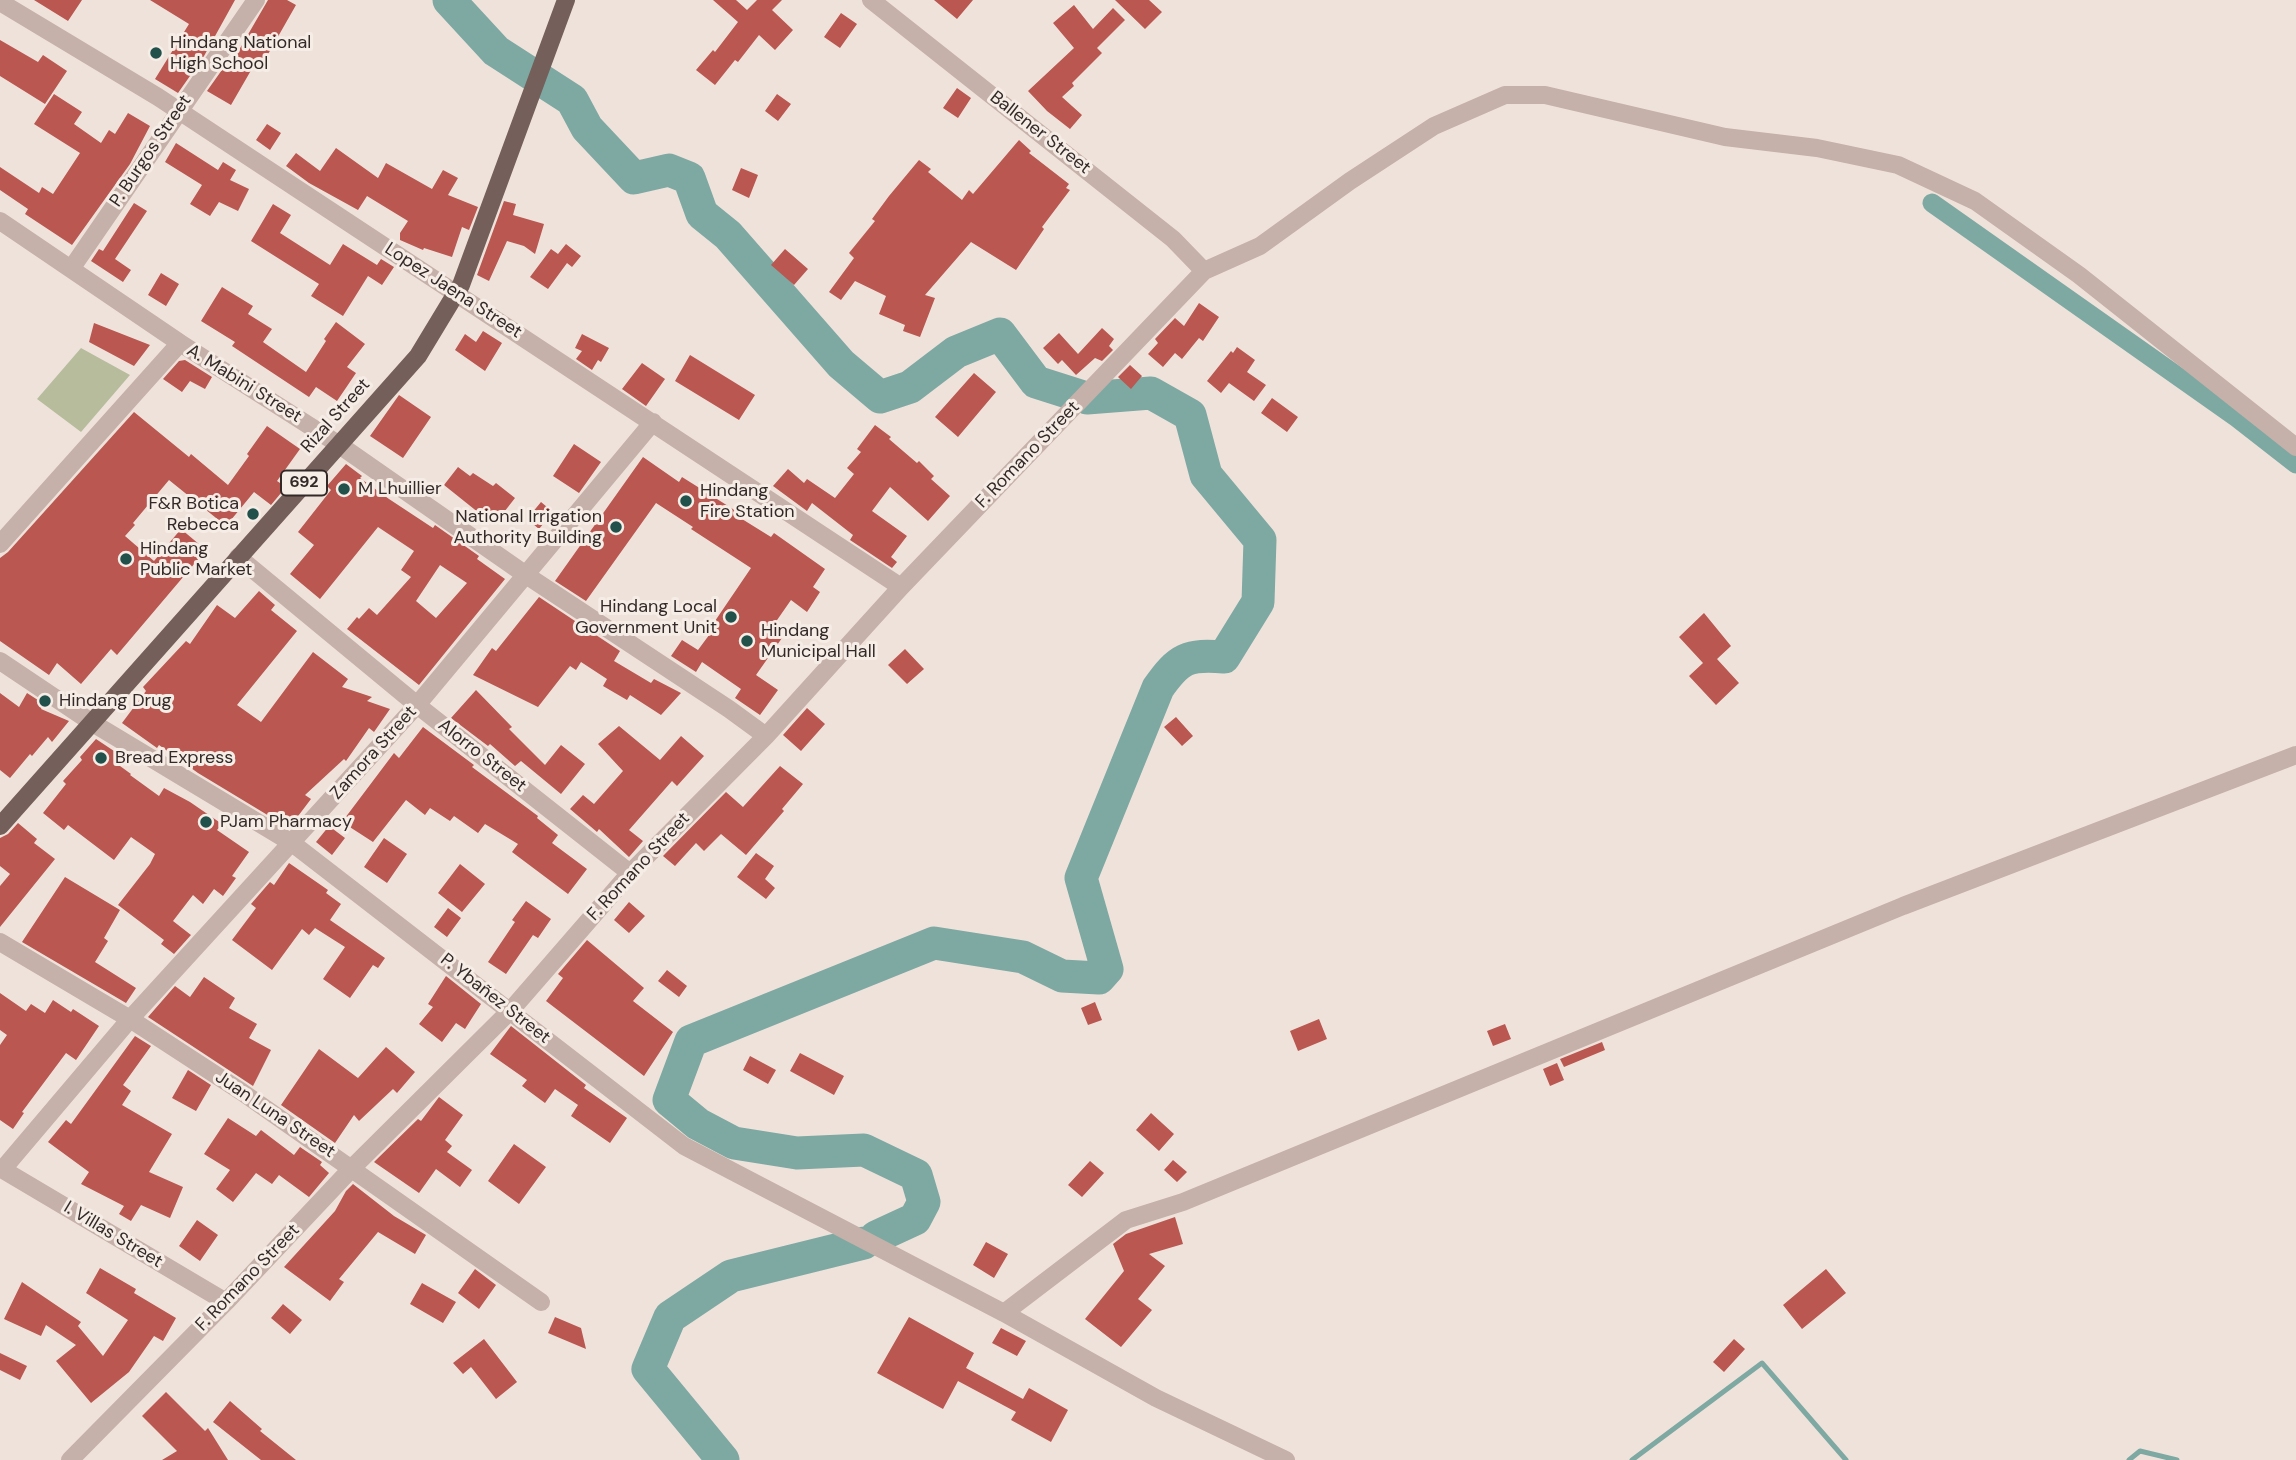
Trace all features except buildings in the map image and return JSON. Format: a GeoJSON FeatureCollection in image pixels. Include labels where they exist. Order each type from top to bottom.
{"type":"FeatureCollection","features":[{"type":"Feature","properties":{"kind":"main road","name":"Rizal Street"},"geometry":{"type":"LineString","coordinates":[[0,826],[418,356],[458,293],[566,0]]}},
{"type":"Feature","properties":{"kind":"street","name":"P. Burgos Street"},"geometry":{"type":"LineString","coordinates":[[71,269],[177,111],[256,0]]}},
{"type":"Feature","properties":{"kind":"street","name":"Ballener Street"},"geometry":{"type":"LineString","coordinates":[[871,0],[1174,239],[1204,271]]}},
{"type":"Feature","properties":{"kind":"street","name":"Lopez Jaena Street"},"geometry":{"type":"LineString","coordinates":[[0,2],[177,111],[458,293],[901,587]]}},
{"type":"Feature","properties":{"kind":"street"},"geometry":{"type":"LineString","coordinates":[[1204,271],[1260,246],[1350,181],[1434,126],[1505,95],[1545,95],[1725,137],[1817,148],[1898,165],[1975,201],[2079,275],[2296,447]]}},
{"type":"Feature","properties":{"kind":"street","name":"A. Mabini Street"},"geometry":{"type":"LineString","coordinates":[[0,221],[180,343],[338,444],[526,575],[766,736]]}},
{"type":"Feature","properties":{"kind":"street","name":"F. Romano Street"},"geometry":{"type":"LineString","coordinates":[[70,1460],[226,1302],[352,1168],[511,1010],[630,873],[766,736],[901,587],[1204,271]]}},
{"type":"Feature","properties":{"kind":"street"},"geometry":{"type":"LineString","coordinates":[[0,544],[180,343]]}},
{"type":"Feature","properties":{"kind":"street","name":"Zamora Street"},"geometry":{"type":"LineString","coordinates":[[1,1168],[130,1019],[417,705],[653,422]]}},
{"type":"Feature","properties":{"kind":"street","name":"Alorro Street"},"geometry":{"type":"LineString","coordinates":[[238,557],[417,705],[630,873]]}},
{"type":"Feature","properties":{"kind":"street","name":"P. Ybañez Street"},"geometry":{"type":"LineString","coordinates":[[0,661],[92,722],[292,843],[684,1146],[1004,1313],[1156,1398],[1286,1460]]}},
{"type":"Feature","properties":{"kind":"street"},"geometry":{"type":"LineString","coordinates":[[1004,1313],[1126,1220],[1183,1202],[1903,906],[2296,755]]}},
{"type":"Feature","properties":{"kind":"street","name":"Juan Luna Street"},"geometry":{"type":"LineString","coordinates":[[0,942],[130,1019],[242,1092],[541,1302]]}},
{"type":"Feature","properties":{"kind":"street","name":"I. Villas Street"},"geometry":{"type":"LineString","coordinates":[[1,1168],[226,1302]]}},
{"type":"Feature","properties":{"kind":"green space"},"geometry":{"type":"Polygon","coordinates":[[[81,348],[130,375],[81,432],[37,399],[81,348]]]}},
{"type":"Feature","properties":{"kind":"waterway"},"geometry":{"type":"LineString","coordinates":[[449,0],[496,51],[572,100],[587,128],[634,178],[669,170],[689,178],[702,214],[728,235],[841,364],[880,397],[910,387],[956,352],[1000,334],[1036,382],[1080,396]]}},
{"type":"Feature","properties":{"kind":"waterway"},"geometry":{"type":"LineString","coordinates":[[1932,203],[2237,418],[2296,464]]}},
{"type":"Feature","properties":{"kind":"waterway"},"geometry":{"type":"LineString","coordinates":[[876,1237],[915,1219],[924,1202],[916,1175],[864,1150],[797,1153],[734,1143],[698,1124],[669,1100],[691,1041],[934,943],[1023,957],[1062,976],[1099,978],[1107,969],[1081,878],[1158,688],[1172,670],[1185,660],[1201,656],[1224,657],[1258,602],[1260,540],[1206,475],[1190,415],[1151,393],[1087,398]]}},
{"type":"Feature","properties":{"kind":"waterway"},"geometry":{"type":"LineString","coordinates":[[723,1460],[648,1369],[670,1317],[731,1276],[864,1243]]}},
{"type":"Feature","properties":{"kind":"waterway"},"geometry":{"type":"LineString","coordinates":[[1632,1460],[1762,1363],[1846,1460]]}},
{"type":"Feature","properties":{"kind":"waterway"},"geometry":{"type":"LineString","coordinates":[[2129,1460],[2140,1451],[2177,1460]]}},
{"type":"Feature","properties":{"kind":"place","name":"Hindang National High School"},"geometry":{"type":"Point","coordinates":[156,53]}},
{"type":"Feature","properties":{"kind":"place","name":"M Lhuillier"},"geometry":{"type":"Point","coordinates":[344,489]}},
{"type":"Feature","properties":{"kind":"place","name":"Hindang Fire Station"},"geometry":{"type":"Point","coordinates":[686,501]}},
{"type":"Feature","properties":{"kind":"place","name":"F&R Botica Rebecca"},"geometry":{"type":"Point","coordinates":[253,514]}},
{"type":"Feature","properties":{"kind":"place","name":"National Irrigation Authority Building"},"geometry":{"type":"Point","coordinates":[616,527]}},
{"type":"Feature","properties":{"kind":"place","name":"Hindang Public Market"},"geometry":{"type":"Point","coordinates":[126,559]}},
{"type":"Feature","properties":{"kind":"place","name":"Hindang Local Government Unit"},"geometry":{"type":"Point","coordinates":[731,617]}},
{"type":"Feature","properties":{"kind":"place","name":"Hindang Municipal Hall"},"geometry":{"type":"Point","coordinates":[747,641]}},
{"type":"Feature","properties":{"kind":"place","name":"Hindang Drug"},"geometry":{"type":"Point","coordinates":[45,701]}},
{"type":"Feature","properties":{"kind":"place","name":"Bread Express"},"geometry":{"type":"Point","coordinates":[101,758]}},
{"type":"Feature","properties":{"kind":"place","name":"PJam Pharmacy"},"geometry":{"type":"Point","coordinates":[206,822]}}]}
